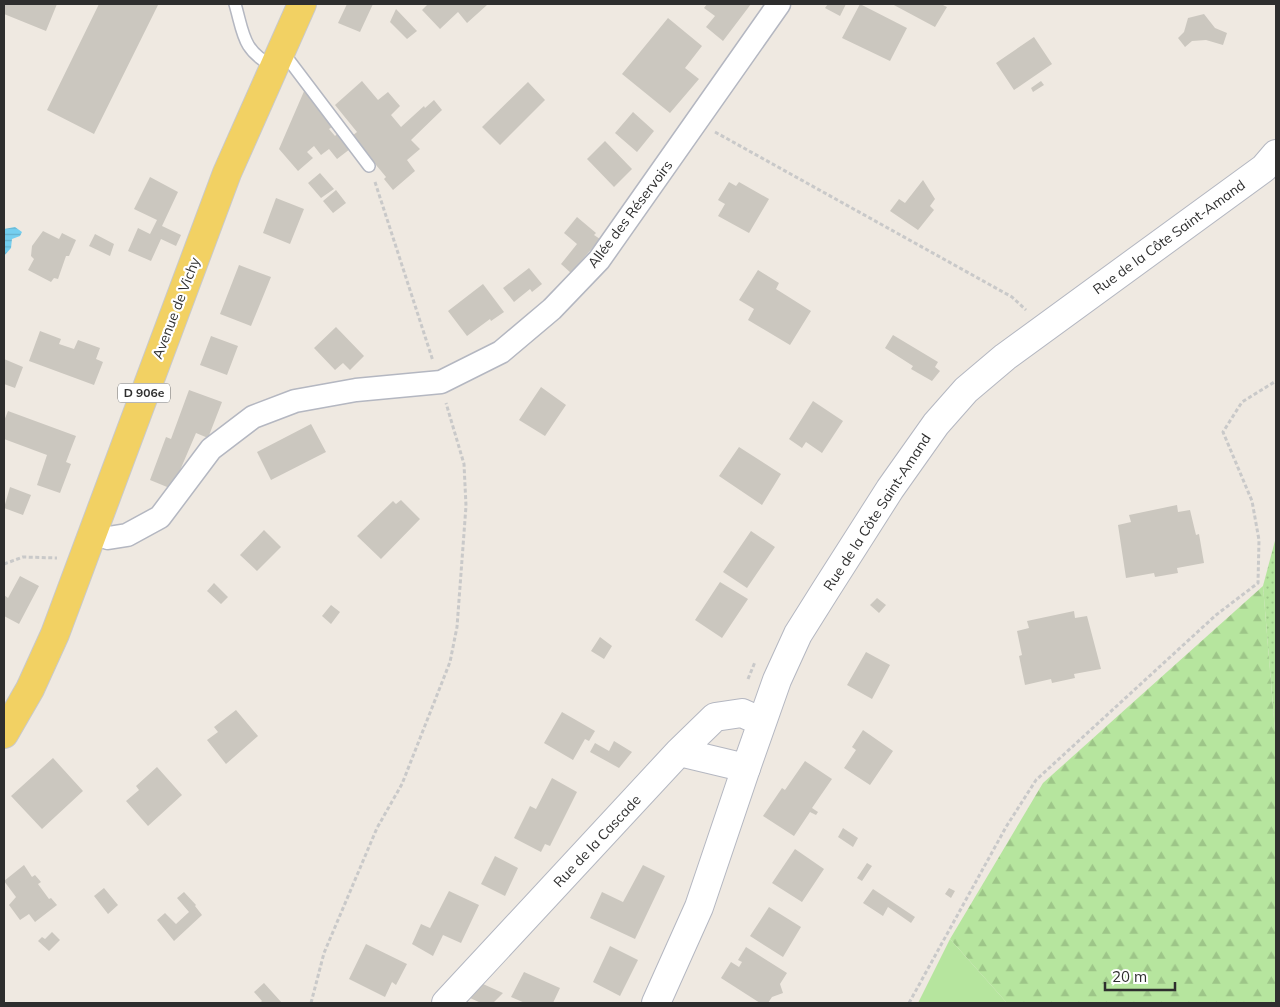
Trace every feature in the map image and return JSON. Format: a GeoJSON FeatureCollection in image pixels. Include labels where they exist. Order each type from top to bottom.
{"type":"FeatureCollection","features":[{"type":"Feature","properties":{"kind":"main road","name":"D 906e"},"geometry":{"type":"LineString","coordinates":[[278,58],[302,4]]}},
{"type":"Feature","properties":{"kind":"main road","name":"Avenue de Vichy"},"geometry":{"type":"LineString","coordinates":[[4,734],[30,689],[55,634],[227,173],[278,58]]}},
{"type":"Feature","properties":{"kind":"main road","name":"Rue de la Côte Saint-Amand"},"geometry":{"type":"LineString","coordinates":[[656,1003],[699,907],[777,680],[798,634],[890,490],[936,424],[966,390],[1044,328],[1264,168],[1276,154]]}},
{"type":"Feature","properties":{"kind":"main road","name":"Rue de la Cascade"},"geometry":{"type":"LineString","coordinates":[[446,1003],[679,752],[715,717],[742,713],[762,722]]}},
{"type":"Feature","properties":{"kind":"main road"},"geometry":{"type":"LineString","coordinates":[[679,752],[746,768]]}},
{"type":"Feature","properties":{"kind":"street","name":"Allée des Réservoirs"},"geometry":{"type":"LineString","coordinates":[[440,382],[501,352],[552,309],[599,260],[698,122],[779,4]]}},
{"type":"Feature","properties":{"kind":"street"},"geometry":{"type":"LineString","coordinates":[[93,533],[108,538],[127,535],[160,517],[212,449],[253,416],[295,401],[356,390],[440,382]]}},
{"type":"Feature","properties":{"kind":"lane"},"geometry":{"type":"LineString","coordinates":[[235,4],[248,49],[259,59],[278,58],[369,166]]}},
{"type":"Feature","properties":{"kind":"path"},"geometry":{"type":"LineString","coordinates":[[698,122],[1012,297],[1044,328]]}},
{"type":"Feature","properties":{"kind":"path"},"geometry":{"type":"LineString","coordinates":[[311,1003],[324,953],[377,828],[402,784],[450,662],[454,645],[463,562],[466,506],[464,464],[440,382],[369,166]]}},
{"type":"Feature","properties":{"kind":"path"},"geometry":{"type":"LineString","coordinates":[[909,1003],[1006,827],[1036,780],[1216,615],[1258,583],[1259,540],[1252,501],[1223,432],[1242,402],[1276,381]]}},
{"type":"Feature","properties":{"kind":"path"},"geometry":{"type":"LineString","coordinates":[[4,564],[23,557],[52,557],[80,568]]}},
{"type":"Feature","properties":{"kind":"green space"},"geometry":{"type":"Polygon","coordinates":[[[1276,537],[1276,743],[1263,586],[1276,537]]]}},
{"type":"Feature","properties":{"kind":"green space"},"geometry":{"type":"Polygon","coordinates":[[[1263,586],[1276,743],[1276,1003],[1007,1003],[950,939],[1043,783],[1263,586]]]}},
{"type":"Feature","properties":{"kind":"green space"},"geometry":{"type":"Polygon","coordinates":[[[950,939],[1007,1003],[918,1003],[950,939]]]}},
{"type":"Feature","properties":{"kind":"water"},"geometry":{"type":"Polygon","coordinates":[[[15,227],[22,232],[20,236],[12,239],[11,248],[4,256],[4,229],[15,227]]]}},
{"type":"Feature","properties":{"kind":"building"},"geometry":{"type":"Polygon","coordinates":[[[4,4],[57,4],[46,31],[4,14],[4,4]]]}},
{"type":"Feature","properties":{"kind":"building"},"geometry":{"type":"Polygon","coordinates":[[[99,4],[158,5],[94,134],[47,110],[99,4]]]}},
{"type":"Feature","properties":{"kind":"building"},"geometry":{"type":"Polygon","coordinates":[[[347,4],[373,4],[360,32],[338,23],[347,4]]]}},
{"type":"Feature","properties":{"kind":"building"},"geometry":{"type":"Polygon","coordinates":[[[428,4],[487,5],[467,23],[458,12],[440,29],[422,10],[428,4]]]}},
{"type":"Feature","properties":{"kind":"building"},"geometry":{"type":"Polygon","coordinates":[[[707,4],[751,4],[723,41],[706,27],[715,16],[704,8],[707,4]]]}},
{"type":"Feature","properties":{"kind":"building"},"geometry":{"type":"Polygon","coordinates":[[[828,4],[846,4],[840,16],[825,8],[828,4]]]}},
{"type":"Feature","properties":{"kind":"building"},"geometry":{"type":"Polygon","coordinates":[[[860,4],[907,28],[890,61],[842,38],[860,4]]]}},
{"type":"Feature","properties":{"kind":"building"},"geometry":{"type":"Polygon","coordinates":[[[892,4],[941,4],[947,7],[935,27],[892,4]]]}},
{"type":"Feature","properties":{"kind":"building"},"geometry":{"type":"Polygon","coordinates":[[[396,9],[417,31],[407,39],[390,22],[396,9]]]}},
{"type":"Feature","properties":{"kind":"building"},"geometry":{"type":"Polygon","coordinates":[[[1204,14],[1215,28],[1227,33],[1223,45],[1206,40],[1192,41],[1185,47],[1178,38],[1184,32],[1188,18],[1204,14]]]}},
{"type":"Feature","properties":{"kind":"building"},"geometry":{"type":"Polygon","coordinates":[[[668,18],[702,46],[685,68],[699,79],[670,113],[622,74],[668,18]]]}},
{"type":"Feature","properties":{"kind":"building"},"geometry":{"type":"Polygon","coordinates":[[[1034,37],[1052,64],[1014,90],[996,63],[1034,37]]]}},
{"type":"Feature","properties":{"kind":"building"},"geometry":{"type":"Polygon","coordinates":[[[362,81],[378,100],[388,92],[400,106],[391,115],[401,127],[424,106],[425,108],[434,100],[442,110],[411,140],[420,149],[407,160],[415,171],[393,190],[384,179],[386,177],[352,136],[357,132],[335,105],[362,81]]]}},
{"type":"Feature","properties":{"kind":"building"},"geometry":{"type":"Polygon","coordinates":[[[1041,81],[1044,85],[1033,92],[1031,88],[1041,81]]]}},
{"type":"Feature","properties":{"kind":"building"},"geometry":{"type":"Polygon","coordinates":[[[528,82],[545,100],[500,145],[482,127],[528,82]]]}},
{"type":"Feature","properties":{"kind":"building"},"geometry":{"type":"Polygon","coordinates":[[[305,89],[335,125],[329,129],[335,136],[338,133],[350,149],[337,159],[329,149],[321,155],[314,146],[307,152],[313,158],[298,171],[279,149],[305,89]]]}},
{"type":"Feature","properties":{"kind":"building"},"geometry":{"type":"Polygon","coordinates":[[[633,112],[654,131],[637,152],[615,133],[633,112]]]}},
{"type":"Feature","properties":{"kind":"building"},"geometry":{"type":"Polygon","coordinates":[[[605,141],[632,169],[614,187],[587,159],[605,141]]]}},
{"type":"Feature","properties":{"kind":"building"},"geometry":{"type":"Polygon","coordinates":[[[320,173],[334,189],[321,198],[308,183],[320,173]]]}},
{"type":"Feature","properties":{"kind":"building"},"geometry":{"type":"Polygon","coordinates":[[[150,177],[178,192],[162,226],[181,235],[176,246],[161,239],[151,261],[128,251],[138,228],[150,234],[157,220],[134,209],[150,177]]]}},
{"type":"Feature","properties":{"kind":"building"},"geometry":{"type":"Polygon","coordinates":[[[923,180],[935,199],[930,206],[934,210],[918,230],[890,211],[899,199],[905,203],[923,180]]]}},
{"type":"Feature","properties":{"kind":"building"},"geometry":{"type":"Polygon","coordinates":[[[729,182],[736,186],[739,182],[769,199],[749,233],[718,216],[725,204],[718,200],[729,182]]]}},
{"type":"Feature","properties":{"kind":"building"},"geometry":{"type":"Polygon","coordinates":[[[336,190],[346,203],[333,213],[323,201],[336,190]]]}},
{"type":"Feature","properties":{"kind":"building"},"geometry":{"type":"Polygon","coordinates":[[[276,198],[304,209],[290,244],[263,233],[276,198]]]}},
{"type":"Feature","properties":{"kind":"building"},"geometry":{"type":"Polygon","coordinates":[[[577,217],[596,233],[594,235],[600,239],[571,273],[561,264],[577,244],[564,233],[577,217]]]}},
{"type":"Feature","properties":{"kind":"building"},"geometry":{"type":"Polygon","coordinates":[[[43,231],[59,239],[62,233],[76,240],[69,256],[66,256],[58,279],[54,278],[51,282],[28,270],[34,259],[31,256],[32,246],[43,231]]]}},
{"type":"Feature","properties":{"kind":"building"},"geometry":{"type":"Polygon","coordinates":[[[95,234],[114,244],[110,256],[89,246],[95,234]]]}},
{"type":"Feature","properties":{"kind":"building"},"geometry":{"type":"Polygon","coordinates":[[[239,265],[271,277],[251,326],[220,314],[239,265]]]}},
{"type":"Feature","properties":{"kind":"building"},"geometry":{"type":"Polygon","coordinates":[[[529,268],[542,284],[532,292],[530,289],[514,302],[503,288],[529,268]]]}},
{"type":"Feature","properties":{"kind":"building"},"geometry":{"type":"Polygon","coordinates":[[[758,270],[779,283],[776,289],[811,311],[790,345],[748,320],[754,309],[739,300],[758,270]]]}},
{"type":"Feature","properties":{"kind":"building"},"geometry":{"type":"Polygon","coordinates":[[[483,284],[504,312],[491,321],[490,319],[467,336],[448,311],[483,284]]]}},
{"type":"Feature","properties":{"kind":"building"},"geometry":{"type":"Polygon","coordinates":[[[336,327],[364,356],[350,370],[343,363],[335,370],[314,348],[336,327]]]}},
{"type":"Feature","properties":{"kind":"building"},"geometry":{"type":"Polygon","coordinates":[[[40,331],[61,339],[59,344],[74,349],[78,340],[100,348],[96,359],[103,362],[94,385],[29,361],[40,331]]]}},
{"type":"Feature","properties":{"kind":"building"},"geometry":{"type":"Polygon","coordinates":[[[893,335],[938,362],[935,367],[940,371],[932,381],[911,369],[913,366],[885,348],[893,335]]]}},
{"type":"Feature","properties":{"kind":"building"},"geometry":{"type":"Polygon","coordinates":[[[211,336],[238,346],[227,375],[200,365],[211,336]]]}},
{"type":"Feature","properties":{"kind":"building"},"geometry":{"type":"Polygon","coordinates":[[[4,359],[23,367],[15,388],[4,384],[4,359]]]}},
{"type":"Feature","properties":{"kind":"building"},"geometry":{"type":"Polygon","coordinates":[[[541,387],[566,405],[545,436],[519,420],[541,387]]]}},
{"type":"Feature","properties":{"kind":"building"},"geometry":{"type":"Polygon","coordinates":[[[189,390],[222,402],[208,438],[196,433],[172,489],[150,480],[166,437],[171,439],[189,390]]]}},
{"type":"Feature","properties":{"kind":"building"},"geometry":{"type":"Polygon","coordinates":[[[813,401],[843,421],[822,453],[806,442],[802,448],[789,439],[813,401]]]}},
{"type":"Feature","properties":{"kind":"building"},"geometry":{"type":"Polygon","coordinates":[[[8,411],[76,436],[66,462],[71,464],[60,493],[37,485],[47,455],[4,439],[4,421],[8,411]]]}},
{"type":"Feature","properties":{"kind":"building"},"geometry":{"type":"Polygon","coordinates":[[[311,424],[326,452],[271,480],[257,452],[311,424]]]}},
{"type":"Feature","properties":{"kind":"building"},"geometry":{"type":"Polygon","coordinates":[[[739,447],[781,474],[762,505],[719,476],[739,447]]]}},
{"type":"Feature","properties":{"kind":"building"},"geometry":{"type":"Polygon","coordinates":[[[10,487],[31,495],[23,515],[4,508],[10,487]]]}},
{"type":"Feature","properties":{"kind":"building"},"geometry":{"type":"Polygon","coordinates":[[[401,500],[420,519],[381,559],[357,536],[393,501],[396,504],[401,500]]]}},
{"type":"Feature","properties":{"kind":"building"},"geometry":{"type":"Polygon","coordinates":[[[1177,505],[1178,512],[1190,510],[1196,535],[1199,534],[1204,563],[1177,568],[1178,573],[1155,577],[1154,573],[1126,578],[1118,525],[1131,522],[1129,515],[1177,505]]]}},
{"type":"Feature","properties":{"kind":"building"},"geometry":{"type":"Polygon","coordinates":[[[264,530],[281,547],[257,571],[240,555],[264,530]]]}},
{"type":"Feature","properties":{"kind":"building"},"geometry":{"type":"Polygon","coordinates":[[[751,531],[775,547],[747,588],[723,572],[751,531]]]}},
{"type":"Feature","properties":{"kind":"building"},"geometry":{"type":"Polygon","coordinates":[[[20,576],[39,586],[19,624],[4,616],[4,595],[8,598],[20,576]]]}},
{"type":"Feature","properties":{"kind":"building"},"geometry":{"type":"Polygon","coordinates":[[[720,582],[748,599],[722,638],[695,620],[720,582]]]}},
{"type":"Feature","properties":{"kind":"building"},"geometry":{"type":"Polygon","coordinates":[[[214,583],[228,597],[221,604],[207,591],[214,583]]]}},
{"type":"Feature","properties":{"kind":"building"},"geometry":{"type":"Polygon","coordinates":[[[877,598],[886,605],[879,613],[870,605],[877,598]]]}},
{"type":"Feature","properties":{"kind":"building"},"geometry":{"type":"Polygon","coordinates":[[[331,605],[340,612],[331,624],[322,616],[331,605]]]}},
{"type":"Feature","properties":{"kind":"building"},"geometry":{"type":"Polygon","coordinates":[[[1074,611],[1075,618],[1087,616],[1101,669],[1074,674],[1075,678],[1052,683],[1051,679],[1025,685],[1019,656],[1022,655],[1017,631],[1029,628],[1027,621],[1074,611]]]}},
{"type":"Feature","properties":{"kind":"building"},"geometry":{"type":"Polygon","coordinates":[[[600,637],[612,646],[604,659],[591,651],[600,637]]]}},
{"type":"Feature","properties":{"kind":"building"},"geometry":{"type":"Polygon","coordinates":[[[866,652],[890,665],[872,699],[847,685],[866,652]]]}},
{"type":"Feature","properties":{"kind":"building"},"geometry":{"type":"Polygon","coordinates":[[[236,710],[258,736],[226,764],[207,740],[218,732],[214,727],[236,710]]]}},
{"type":"Feature","properties":{"kind":"building"},"geometry":{"type":"Polygon","coordinates":[[[562,712],[595,731],[589,741],[585,739],[573,760],[544,743],[562,712]]]}},
{"type":"Feature","properties":{"kind":"building"},"geometry":{"type":"Polygon","coordinates":[[[863,730],[893,751],[870,785],[844,768],[856,750],[852,747],[863,730]]]}},
{"type":"Feature","properties":{"kind":"building"},"geometry":{"type":"Polygon","coordinates":[[[614,741],[632,752],[619,768],[590,752],[595,743],[609,751],[614,741]]]}},
{"type":"Feature","properties":{"kind":"building"},"geometry":{"type":"Polygon","coordinates":[[[53,758],[83,791],[42,829],[11,796],[53,758]]]}},
{"type":"Feature","properties":{"kind":"building"},"geometry":{"type":"Polygon","coordinates":[[[805,761],[832,779],[812,808],[818,812],[816,815],[810,812],[794,836],[763,816],[782,788],[785,790],[805,761]]]}},
{"type":"Feature","properties":{"kind":"building"},"geometry":{"type":"Polygon","coordinates":[[[157,767],[182,795],[148,826],[126,801],[139,790],[136,786],[157,767]]]}},
{"type":"Feature","properties":{"kind":"building"},"geometry":{"type":"Polygon","coordinates":[[[552,778],[577,792],[550,846],[545,844],[541,852],[514,838],[530,806],[536,809],[552,778]]]}},
{"type":"Feature","properties":{"kind":"building"},"geometry":{"type":"Polygon","coordinates":[[[843,828],[858,838],[853,847],[838,837],[843,828]]]}},
{"type":"Feature","properties":{"kind":"building"},"geometry":{"type":"Polygon","coordinates":[[[795,849],[824,869],[802,902],[772,883],[795,849]]]}},
{"type":"Feature","properties":{"kind":"building"},"geometry":{"type":"Polygon","coordinates":[[[495,856],[518,868],[505,896],[481,884],[495,856]]]}},
{"type":"Feature","properties":{"kind":"building"},"geometry":{"type":"Polygon","coordinates":[[[867,863],[872,866],[862,881],[857,878],[867,863]]]}},
{"type":"Feature","properties":{"kind":"building"},"geometry":{"type":"Polygon","coordinates":[[[24,865],[32,877],[35,875],[41,882],[38,884],[49,899],[51,898],[57,905],[35,922],[29,914],[20,920],[9,905],[16,897],[4,881],[24,865]]]}},
{"type":"Feature","properties":{"kind":"building"},"geometry":{"type":"Polygon","coordinates":[[[643,865],[665,876],[635,939],[590,918],[602,892],[623,902],[643,865]]]}},
{"type":"Feature","properties":{"kind":"building"},"geometry":{"type":"Polygon","coordinates":[[[104,888],[118,905],[108,914],[94,896],[104,888]]]}},
{"type":"Feature","properties":{"kind":"building"},"geometry":{"type":"Polygon","coordinates":[[[949,888],[955,891],[951,898],[945,894],[949,888]]]}},
{"type":"Feature","properties":{"kind":"building"},"geometry":{"type":"Polygon","coordinates":[[[873,889],[915,917],[911,923],[888,907],[883,916],[863,903],[873,889]]]}},
{"type":"Feature","properties":{"kind":"building"},"geometry":{"type":"Polygon","coordinates":[[[449,891],[479,905],[461,943],[443,935],[433,956],[412,944],[421,924],[430,928],[449,891]]]}},
{"type":"Feature","properties":{"kind":"building"},"geometry":{"type":"Polygon","coordinates":[[[184,892],[202,915],[174,941],[157,920],[165,913],[176,924],[189,912],[177,898],[184,892]]]}},
{"type":"Feature","properties":{"kind":"building"},"geometry":{"type":"Polygon","coordinates":[[[769,907],[801,927],[783,957],[750,936],[769,907]]]}},
{"type":"Feature","properties":{"kind":"building"},"geometry":{"type":"Polygon","coordinates":[[[52,932],[60,940],[49,951],[38,941],[42,937],[45,939],[52,932]]]}},
{"type":"Feature","properties":{"kind":"building"},"geometry":{"type":"Polygon","coordinates":[[[366,944],[407,964],[396,985],[392,982],[385,997],[349,979],[366,944]]]}},
{"type":"Feature","properties":{"kind":"building"},"geometry":{"type":"Polygon","coordinates":[[[610,946],[638,960],[620,996],[593,982],[610,946]]]}},
{"type":"Feature","properties":{"kind":"building"},"geometry":{"type":"Polygon","coordinates":[[[746,947],[787,973],[780,984],[783,993],[772,997],[768,1003],[760,1003],[721,978],[731,962],[739,967],[742,962],[738,960],[746,947]]]}},
{"type":"Feature","properties":{"kind":"building"},"geometry":{"type":"Polygon","coordinates":[[[524,972],[560,988],[553,1003],[525,1003],[511,997],[524,972]]]}},
{"type":"Feature","properties":{"kind":"building"},"geometry":{"type":"Polygon","coordinates":[[[264,983],[282,1003],[260,1003],[262,1001],[254,992],[264,983]]]}},
{"type":"Feature","properties":{"kind":"building"},"geometry":{"type":"Polygon","coordinates":[[[483,984],[503,993],[493,1003],[481,1003],[470,998],[483,984]]]}}]}
